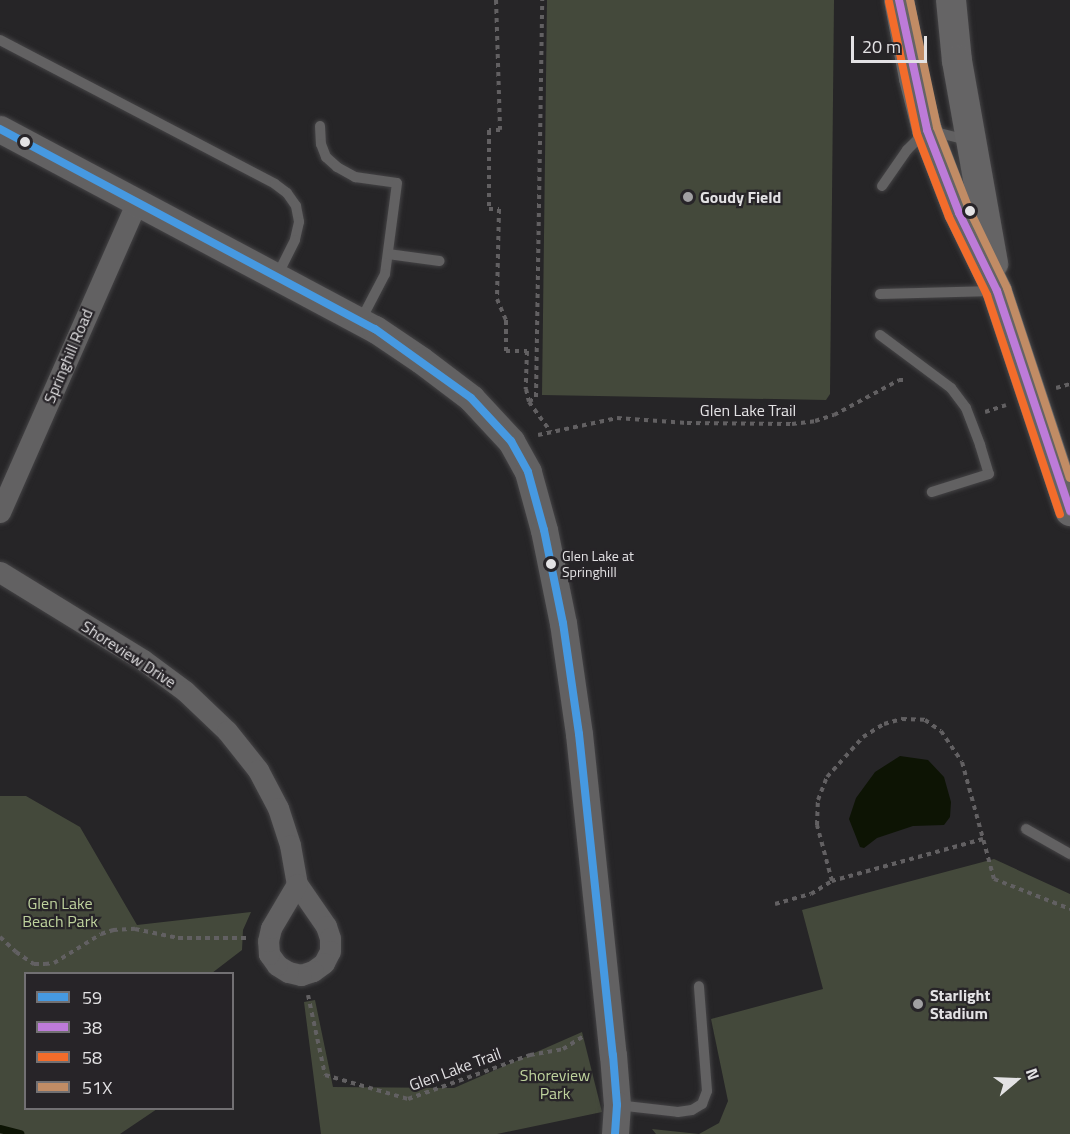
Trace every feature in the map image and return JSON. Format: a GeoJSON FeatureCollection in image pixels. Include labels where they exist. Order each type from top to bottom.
{"type":"FeatureCollection","features":[{"type":"Feature","properties":{"kind":"main road"},"geometry":{"type":"LineString","coordinates":[[899,0],[927,130],[959,213],[997,291],[1060,453],[1070,511]]}},
{"type":"Feature","properties":{"kind":"main road"},"geometry":{"type":"LineString","coordinates":[[951,0],[970,141],[985,207],[997,291]]}},
{"type":"Feature","properties":{"kind":"street"},"geometry":{"type":"LineString","coordinates":[[0,129],[360,321],[421,360],[471,398],[510,441],[528,472],[544,530],[563,623],[579,734],[613,1055],[617,1105],[615,1134]]}},
{"type":"Feature","properties":{"kind":"street","name":"Springhill Road"},"geometry":{"type":"LineString","coordinates":[[0,512],[137,201]]}},
{"type":"Feature","properties":{"kind":"street","name":"Shoreview Drive"},"geometry":{"type":"LineString","coordinates":[[0,572],[143,660],[185,691],[227,731],[258,770],[278,808],[290,845],[297,884],[326,926],[330,938],[330,951],[324,963],[313,971],[301,975]]}},
{"type":"Feature","properties":{"kind":"street"},"geometry":{"type":"LineString","coordinates":[[297,884],[271,928],[268,940],[270,954],[277,965],[288,972],[301,975]]}},
{"type":"Feature","properties":{"kind":"lane"},"geometry":{"type":"LineString","coordinates":[[0,40],[275,184],[286,193],[296,206],[299,222],[296,240],[276,276]]}},
{"type":"Feature","properties":{"kind":"lane"},"geometry":{"type":"LineString","coordinates":[[320,126],[321,144],[326,157],[337,167],[355,177],[397,183],[385,274],[360,321]]}},
{"type":"Feature","properties":{"kind":"lane"},"geometry":{"type":"LineString","coordinates":[[882,186],[908,150],[927,130],[970,141]]}},
{"type":"Feature","properties":{"kind":"lane"},"geometry":{"type":"LineString","coordinates":[[388,254],[440,261]]}},
{"type":"Feature","properties":{"kind":"lane"},"geometry":{"type":"LineString","coordinates":[[880,294],[997,291]]}},
{"type":"Feature","properties":{"kind":"lane"},"geometry":{"type":"LineString","coordinates":[[879,334],[951,388],[966,408],[983,454],[989,474],[932,492]]}},
{"type":"Feature","properties":{"kind":"lane"},"geometry":{"type":"LineString","coordinates":[[1026,829],[1070,854]]}},
{"type":"Feature","properties":{"kind":"lane"},"geometry":{"type":"LineString","coordinates":[[617,1105],[678,1112],[692,1110],[702,1104],[707,1091],[699,986]]}},
{"type":"Feature","properties":{"kind":"path"},"geometry":{"type":"LineString","coordinates":[[496,0],[500,130],[489,130],[489,209],[499,209],[497,299],[507,320],[506,351],[526,351],[526,389],[529,402],[536,397],[542,0]]}},
{"type":"Feature","properties":{"kind":"path","name":"Glen Lake Trail"},"geometry":{"type":"LineString","coordinates":[[529,402],[551,432],[617,418],[687,423],[792,424],[815,421],[834,415],[899,380],[909,380],[915,385]]}},
{"type":"Feature","properties":{"kind":"path"},"geometry":{"type":"LineString","coordinates":[[832,881],[817,825],[818,800],[827,777],[846,753],[863,737],[884,724],[902,720],[925,720],[941,731],[962,762],[994,879],[1070,909]]}},
{"type":"Feature","properties":{"kind":"path"},"geometry":{"type":"LineString","coordinates":[[775,904],[811,894],[832,881],[983,839]]}},
{"type":"Feature","properties":{"kind":"path"},"geometry":{"type":"LineString","coordinates":[[0,937],[34,964],[54,963],[101,934],[113,930],[135,929],[178,938],[229,937],[268,940]]}},
{"type":"Feature","properties":{"kind":"path","name":"Glen Lake Trail"},"geometry":{"type":"LineString","coordinates":[[301,975],[310,1000],[325,1075],[408,1100],[530,1054],[563,1049],[585,1034],[601,1040],[613,1055]]}},
{"type":"Feature","properties":{"kind":"green space","name":"Goudy Field"},"geometry":{"type":"Polygon","coordinates":[[[547,0],[834,0],[830,394],[826,400],[542,395],[547,0]]]}},
{"type":"Feature","properties":{"kind":"green space","name":"Glen Lake Beach Park"},"geometry":{"type":"Polygon","coordinates":[[[0,796],[26,796],[80,827],[137,925],[251,912],[243,930],[242,950],[213,972],[24,972],[24,1110],[156,1110],[120,1134],[0,1134],[0,796]]]}},
{"type":"Feature","properties":{"kind":"green space","name":"Starlight Stadium"},"geometry":{"type":"Polygon","coordinates":[[[994,859],[1070,894],[1070,1134],[699,1134],[719,1123],[728,1101],[711,1019],[823,989],[802,910],[994,859]]]}},
{"type":"Feature","properties":{"kind":"green space","name":"Shoreview Park"},"geometry":{"type":"Polygon","coordinates":[[[315,1000],[333,1087],[454,1088],[582,1032],[602,1112],[497,1134],[321,1134],[304,1002],[315,1000]]]}},
{"type":"Feature","properties":{"kind":"green space"},"geometry":{"type":"Polygon","coordinates":[[[652,1129],[699,1134],[656,1134],[652,1129]]]}},
{"type":"Feature","properties":{"kind":"shaded area"},"geometry":{"type":"Polygon","coordinates":[[[900,756],[928,760],[944,777],[951,802],[950,817],[944,825],[913,826],[877,838],[864,848],[860,847],[849,819],[856,798],[875,772],[900,756]]]}},
{"type":"Feature","properties":{"kind":"waterway"},"geometry":{"type":"LineString","coordinates":[[0,1129],[20,1134]]}},
{"type":"Feature","properties":{"kind":"transit line","name":"38"},"geometry":{"type":"LineString","coordinates":[[899,0],[927,130],[959,213],[997,291],[1070,511]]}},
{"type":"Feature","properties":{"kind":"transit line","name":"51X"},"geometry":{"type":"LineString","coordinates":[[910,0],[937,127],[969,209],[1007,288],[1070,478]]}},
{"type":"Feature","properties":{"kind":"transit line","name":"58"},"geometry":{"type":"LineString","coordinates":[[889,2],[917,134],[949,217],[987,295],[1060,514]]}},
{"type":"Feature","properties":{"kind":"transit line","name":"59"},"geometry":{"type":"LineString","coordinates":[[0,129],[375,329],[471,398],[511,441],[528,472],[544,530],[563,623],[579,734],[613,1055],[617,1105],[615,1134]]}},
{"type":"Feature","properties":{"kind":"place","name":"Goudy Field"},"geometry":{"type":"Point","coordinates":[688,197]}},
{"type":"Feature","properties":{"kind":"place","name":"Glen Lake at Springhill"},"geometry":{"type":"Point","coordinates":[551,564]}},
{"type":"Feature","properties":{"kind":"place","name":"Starlight Stadium"},"geometry":{"type":"Point","coordinates":[918,1004]}}]}
